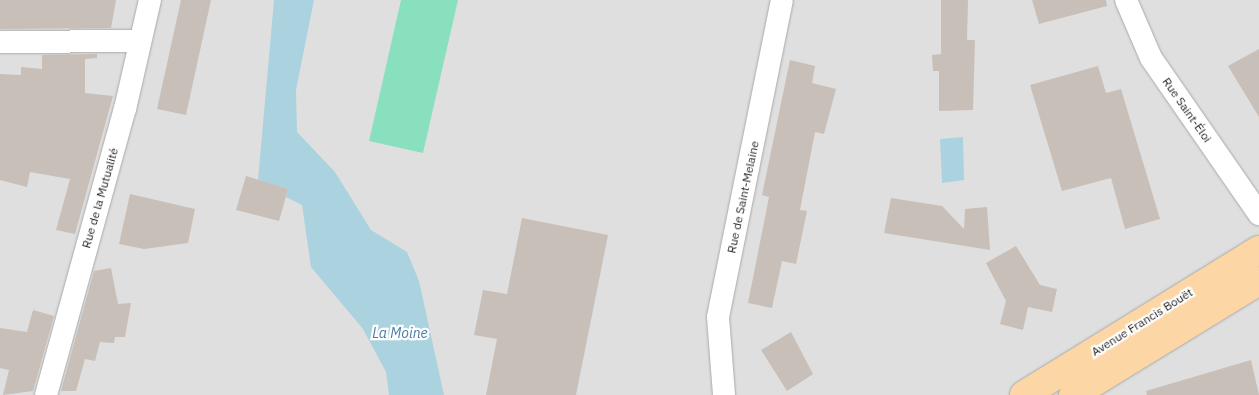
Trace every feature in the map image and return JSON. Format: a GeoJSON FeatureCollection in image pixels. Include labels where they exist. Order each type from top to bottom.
{"type":"FeatureCollection","features":[{"type":"Feature","properties":{"kind":"main road","name":"Avenue Francis Bouët"},"geometry":{"type":"LineString","coordinates":[[1024,395],[1259,250]]}},
{"type":"Feature","properties":{"kind":"main road","name":"Avenue Francis Bouët"},"geometry":{"type":"LineString","coordinates":[[1073,395],[1259,281]]}},
{"type":"Feature","properties":{"kind":"street","name":"Rue de la Mutualité"},"geometry":{"type":"LineString","coordinates":[[46,395],[150,0]]}},
{"type":"Feature","properties":{"kind":"street","name":"Rue de Saint-Melaine"},"geometry":{"type":"LineString","coordinates":[[724,395],[718,317],[782,0]]}},
{"type":"Feature","properties":{"kind":"street","name":"Rue Saint-Éloi"},"geometry":{"type":"LineString","coordinates":[[1126,0],[1151,58],[1259,214]]}},
{"type":"Feature","properties":{"kind":"street"},"geometry":{"type":"LineString","coordinates":[[0,42],[140,41]]}},
{"type":"Feature","properties":{"kind":"shaded area"},"geometry":{"type":"Polygon","coordinates":[[[0,0],[1259,0],[1259,395],[0,395],[0,0]]]}},
{"type":"Feature","properties":{"kind":"green space"},"geometry":{"type":"Polygon","coordinates":[[[401,0],[458,0],[423,153],[369,141],[401,0]]]}},
{"type":"Feature","properties":{"kind":"water","name":"La Moine"},"geometry":{"type":"Polygon","coordinates":[[[274,0],[314,0],[296,90],[297,132],[335,172],[371,230],[407,252],[419,281],[444,395],[389,395],[386,372],[363,329],[311,267],[302,205],[286,197],[288,189],[258,180],[274,0]]]}},
{"type":"Feature","properties":{"kind":"water"},"geometry":{"type":"Polygon","coordinates":[[[963,137],[964,180],[942,183],[940,139],[963,137]]]}},
{"type":"Feature","properties":{"kind":"building"},"geometry":{"type":"Polygon","coordinates":[[[0,0],[116,0],[111,28],[0,29],[0,0]]]}},
{"type":"Feature","properties":{"kind":"building"},"geometry":{"type":"Polygon","coordinates":[[[181,0],[211,0],[186,115],[157,109],[181,0]]]}},
{"type":"Feature","properties":{"kind":"building"},"geometry":{"type":"Polygon","coordinates":[[[941,0],[968,0],[967,40],[975,40],[973,110],[939,111],[939,71],[933,71],[932,55],[941,54],[941,0]]]}},
{"type":"Feature","properties":{"kind":"building"},"geometry":{"type":"Polygon","coordinates":[[[1032,0],[1106,0],[1107,6],[1039,24],[1032,0]]]}},
{"type":"Feature","properties":{"kind":"building"},"geometry":{"type":"Polygon","coordinates":[[[1259,49],[1259,117],[1228,66],[1259,49]]]}},
{"type":"Feature","properties":{"kind":"building"},"geometry":{"type":"Polygon","coordinates":[[[97,54],[97,58],[85,59],[85,93],[113,96],[75,234],[56,230],[70,179],[30,172],[27,187],[0,180],[0,74],[21,75],[21,67],[42,69],[42,55],[97,54]]]}},
{"type":"Feature","properties":{"kind":"building"},"geometry":{"type":"Polygon","coordinates":[[[790,60],[815,66],[812,83],[836,89],[824,134],[815,132],[800,210],[807,211],[796,264],[782,261],[772,308],[748,303],[769,197],[762,195],[790,60]]]}},
{"type":"Feature","properties":{"kind":"building"},"geometry":{"type":"Polygon","coordinates":[[[1098,66],[1106,93],[1121,89],[1160,219],[1125,229],[1111,178],[1062,191],[1030,85],[1098,66]]]}},
{"type":"Feature","properties":{"kind":"building"},"geometry":{"type":"Polygon","coordinates":[[[246,176],[288,189],[279,221],[236,210],[246,176]]]}},
{"type":"Feature","properties":{"kind":"building"},"geometry":{"type":"Polygon","coordinates":[[[130,194],[195,209],[188,243],[144,249],[119,244],[130,194]]]}},
{"type":"Feature","properties":{"kind":"building"},"geometry":{"type":"Polygon","coordinates":[[[891,198],[942,206],[964,229],[965,209],[987,207],[990,250],[884,233],[891,198]]]}},
{"type":"Feature","properties":{"kind":"building"},"geometry":{"type":"Polygon","coordinates":[[[522,218],[608,235],[576,395],[486,395],[497,339],[474,335],[483,290],[507,294],[522,218]]]}},
{"type":"Feature","properties":{"kind":"building"},"geometry":{"type":"Polygon","coordinates":[[[1016,246],[1040,285],[1057,289],[1052,312],[1028,307],[1023,330],[1000,324],[1006,301],[986,263],[1016,246]]]}},
{"type":"Feature","properties":{"kind":"building"},"geometry":{"type":"Polygon","coordinates":[[[111,268],[118,304],[131,303],[125,337],[115,337],[114,343],[100,342],[95,361],[85,359],[76,391],[61,391],[94,271],[111,268]]]}},
{"type":"Feature","properties":{"kind":"building"},"geometry":{"type":"Polygon","coordinates":[[[33,310],[54,316],[33,391],[3,395],[9,370],[0,368],[0,328],[27,332],[33,310]]]}},
{"type":"Feature","properties":{"kind":"building"},"geometry":{"type":"Polygon","coordinates":[[[791,332],[813,374],[787,391],[761,350],[791,332]]]}},
{"type":"Feature","properties":{"kind":"building"},"geometry":{"type":"Polygon","coordinates":[[[1251,360],[1259,395],[1147,395],[1146,391],[1251,360]]]}}]}
